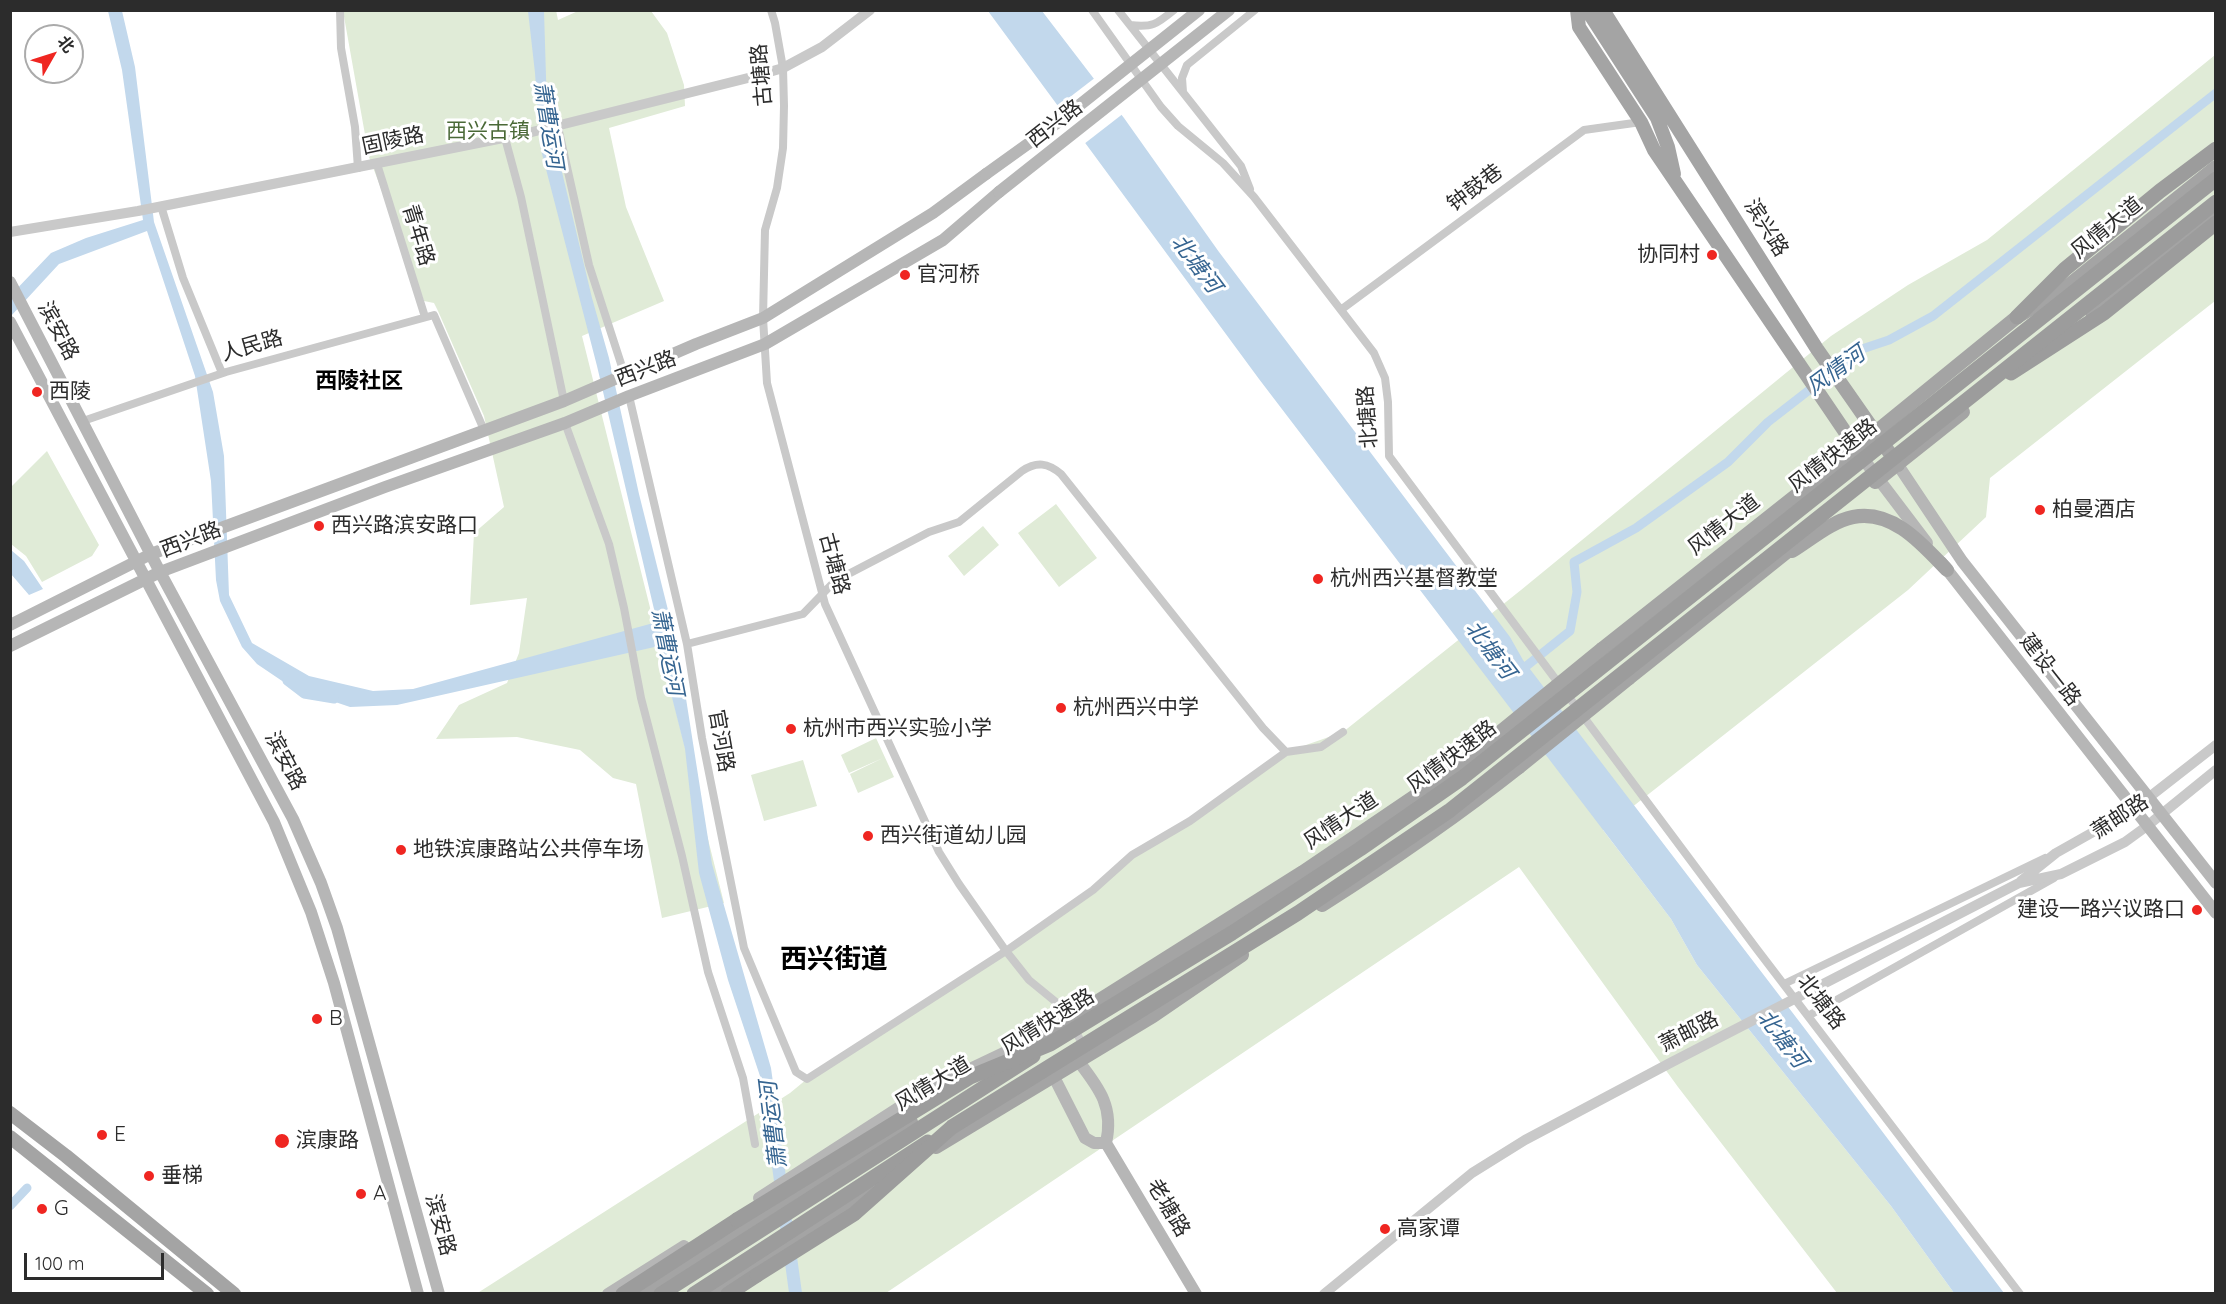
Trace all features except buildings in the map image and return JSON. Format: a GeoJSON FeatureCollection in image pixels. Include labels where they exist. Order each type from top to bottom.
{"type":"FeatureCollection","features":[{"type":"Feature","properties":{"kind":"highway"},"geometry":{"type":"LineString","coordinates":[[2017,317],[2065,269],[2160,190],[2216,148]]}},
{"type":"Feature","properties":{"kind":"highway","name":"风情快速路"},"geometry":{"type":"LineString","coordinates":[[661,1293],[1050,1038],[1232,933],[1351,855],[1462,778],[2216,179]]}},
{"type":"Feature","properties":{"kind":"highway","name":"风情快速路"},"geometry":{"type":"LineString","coordinates":[[694,1293],[952,1127],[1298,913],[1449,811],[2216,202]]}},
{"type":"Feature","properties":{"kind":"highway"},"geometry":{"type":"LineString","coordinates":[[2011,373],[2104,313],[2216,223]]}},
{"type":"Feature","properties":{"kind":"highway"},"geometry":{"type":"LineString","coordinates":[[623,1293],[970,1077],[1050,1038]]}},
{"type":"Feature","properties":{"kind":"highway"},"geometry":{"type":"LineString","coordinates":[[728,1293],[757,1270],[854,1214],[952,1127]]}},
{"type":"Feature","properties":{"kind":"main road","name":"西兴路"},"geometry":{"type":"LineString","coordinates":[[10,625],[151,554],[564,401],[763,318],[933,213],[1057,123],[1199,10]]}},
{"type":"Feature","properties":{"kind":"main road","name":"西兴路"},"geometry":{"type":"LineString","coordinates":[[10,646],[160,572],[385,487],[565,423],[765,344],[943,240],[999,192],[1229,10]]}},
{"type":"Feature","properties":{"kind":"main road"},"geometry":{"type":"LineString","coordinates":[[1577,10],[1580,27],[1641,122],[1654,150],[1856,448]]}},
{"type":"Feature","properties":{"kind":"main road"},"geometry":{"type":"LineString","coordinates":[[1587,10],[1657,118],[1668,147],[1677,184]]}},
{"type":"Feature","properties":{"kind":"main road","name":"滨兴路"},"geometry":{"type":"LineString","coordinates":[[1603,10],[1817,349],[1898,465]]}},
{"type":"Feature","properties":{"kind":"main road","name":"风情大道"},"geometry":{"type":"LineString","coordinates":[[644,1293],[957,1092],[1050,1038],[1071,1020],[1303,872],[1449,773],[2017,317],[2069,285],[2216,167]]}},
{"type":"Feature","properties":{"kind":"main road"},"geometry":{"type":"LineString","coordinates":[[709,1293],[757,1270],[806,1231],[932,1149],[1153,1016],[1277,933],[1380,868],[1480,797],[2011,373],[2216,214]]}},
{"type":"Feature","properties":{"kind":"main road","name":"滨安路"},"geometry":{"type":"LineString","coordinates":[[10,282],[160,572],[272,778],[321,883],[349,971],[439,1293]]}},
{"type":"Feature","properties":{"kind":"main road","name":"滨安路"},"geometry":{"type":"LineString","coordinates":[[10,322],[274,822],[311,912],[334,983],[418,1293]]}},
{"type":"Feature","properties":{"kind":"main road","name":"建设一路"},"geometry":{"type":"LineString","coordinates":[[1856,448],[1877,480],[2216,913]]}},
{"type":"Feature","properties":{"kind":"main road","name":"建设一路"},"geometry":{"type":"LineString","coordinates":[[1898,465],[1962,561],[2216,883]]}},
{"type":"Feature","properties":{"kind":"main road"},"geometry":{"type":"LineString","coordinates":[[1777,560],[1836,524],[1854,517],[1873,517],[1894,522],[1947,570]]}},
{"type":"Feature","properties":{"kind":"main road"},"geometry":{"type":"LineString","coordinates":[[609,1293],[926,1090],[1050,1038]]}},
{"type":"Feature","properties":{"kind":"main road"},"geometry":{"type":"LineString","coordinates":[[1054,1077],[1085,1138],[1094,1143],[1107,1143],[1110,1126],[1107,1110],[1100,1090],[1079,1062]]}},
{"type":"Feature","properties":{"kind":"main road"},"geometry":{"type":"LineString","coordinates":[[10,1113],[234,1293]]}},
{"type":"Feature","properties":{"kind":"main road"},"geometry":{"type":"LineString","coordinates":[[11,1139],[207,1293]]}},
{"type":"Feature","properties":{"kind":"main road","name":"老塘路"},"geometry":{"type":"LineString","coordinates":[[1107,1143],[1196,1293]]}},
{"type":"Feature","properties":{"kind":"street"},"geometry":{"type":"LineString","coordinates":[[340,10],[341,48],[355,127],[358,168]]}},
{"type":"Feature","properties":{"kind":"street","name":"古塘路"},"geometry":{"type":"LineString","coordinates":[[771,10],[776,23],[783,68],[783,148],[777,188],[765,230],[763,318],[767,383],[825,604],[939,852],[1006,951],[1029,980],[1062,1008],[1071,1020],[1082,1043],[1079,1062]]}},
{"type":"Feature","properties":{"kind":"street","name":"固陵路"},"geometry":{"type":"LineString","coordinates":[[10,232],[161,206],[556,127],[783,68],[822,47],[870,10]]}},
{"type":"Feature","properties":{"kind":"street","name":"北塘路"},"geometry":{"type":"LineString","coordinates":[[1092,10],[1161,106],[1178,126],[1223,163],[1254,197],[1374,353],[1384,378],[1388,402],[1389,456],[1808,1016],[2020,1293]]}},
{"type":"Feature","properties":{"kind":"street","name":"北塘路"},"geometry":{"type":"LineString","coordinates":[[1118,10],[1241,166],[1254,197]]}},
{"type":"Feature","properties":{"kind":"street"},"geometry":{"type":"LineString","coordinates":[[1130,25],[1148,27],[1159,22],[1174,10]]}},
{"type":"Feature","properties":{"kind":"street"},"geometry":{"type":"LineString","coordinates":[[1183,92],[1182,78],[1187,65],[1256,10]]}},
{"type":"Feature","properties":{"kind":"street","name":"钟鼓巷"},"geometry":{"type":"LineString","coordinates":[[1342,309],[1584,130],[1641,122]]}},
{"type":"Feature","properties":{"kind":"street"},"geometry":{"type":"LineString","coordinates":[[556,127],[589,265],[622,376]]}},
{"type":"Feature","properties":{"kind":"street"},"geometry":{"type":"LineString","coordinates":[[505,138],[521,197],[564,401]]}},
{"type":"Feature","properties":{"kind":"street","name":"青年路"},"geometry":{"type":"LineString","coordinates":[[377,164],[425,317]]}},
{"type":"Feature","properties":{"kind":"street"},"geometry":{"type":"LineString","coordinates":[[161,206],[183,278],[222,373]]}},
{"type":"Feature","properties":{"kind":"street","name":"人民路"},"geometry":{"type":"LineString","coordinates":[[83,421],[222,373],[435,315],[484,430]]}},
{"type":"Feature","properties":{"kind":"street","name":"官河路"},"geometry":{"type":"LineString","coordinates":[[627,397],[687,644],[702,738],[744,948],[796,1072],[807,1079],[1006,951]]}},
{"type":"Feature","properties":{"kind":"street"},"geometry":{"type":"LineString","coordinates":[[565,423],[609,544],[641,698],[682,856],[708,972],[743,1078],[755,1144]]}},
{"type":"Feature","properties":{"kind":"street"},"geometry":{"type":"LineString","coordinates":[[687,644],[803,614],[835,581],[929,532],[958,522],[1031,465],[1042,464],[1052,467],[1061,474],[1263,728],[1286,752]]}},
{"type":"Feature","properties":{"kind":"street"},"geometry":{"type":"LineString","coordinates":[[1006,951],[1093,890],[1132,855],[1190,821],[1286,752],[1321,747],[1343,732]]}},
{"type":"Feature","properties":{"kind":"street"},"geometry":{"type":"LineString","coordinates":[[1784,984],[2056,853],[2134,809],[2216,745]]}},
{"type":"Feature","properties":{"kind":"street","name":"萧邮路"},"geometry":{"type":"LineString","coordinates":[[1324,1293],[1472,1173],[1525,1140],[2019,884],[2061,874],[2125,842],[2216,770]]}},
{"type":"Feature","properties":{"kind":"street"},"geometry":{"type":"LineString","coordinates":[[2019,884],[2056,853]]}},
{"type":"Feature","properties":{"kind":"street"},"geometry":{"type":"LineString","coordinates":[[1808,1016],[2061,874]]}},
{"type":"Feature","properties":{"kind":"green space","name":"西兴古镇"},"geometry":{"type":"Polygon","coordinates":[[[556,10],[558,20],[578,11],[651,11],[667,33],[684,85],[685,106],[609,128],[626,207],[664,301],[582,336],[724,903],[662,918],[636,784],[613,778],[580,750],[517,737],[436,739],[459,705],[507,683],[519,653],[527,598],[470,605],[474,533],[504,507],[484,416],[434,303],[424,301],[369,157],[343,11],[556,10]]]}},
{"type":"Feature","properties":{"kind":"green space"},"geometry":{"type":"Polygon","coordinates":[[[2215,55],[2215,301],[1990,478],[1986,517],[1908,590],[1603,830],[1671,919],[1697,965],[1891,1206],[1954,1293],[1837,1293],[1678,1087],[1519,867],[886,1293],[476,1294],[790,1093],[807,1079],[1093,890],[1132,855],[1190,821],[1286,752],[1343,732],[1521,590],[1831,336],[1908,285],[1987,240],[2215,55]]]}},
{"type":"Feature","properties":{"kind":"green space"},"geometry":{"type":"Polygon","coordinates":[[[47,451],[99,545],[92,556],[42,582],[26,556],[11,544],[10,488],[47,451]]]}},
{"type":"Feature","properties":{"kind":"green space"},"geometry":{"type":"Polygon","coordinates":[[[1056,504],[1097,558],[1059,587],[1018,533],[1056,504]]]}},
{"type":"Feature","properties":{"kind":"green space"},"geometry":{"type":"Polygon","coordinates":[[[983,526],[999,545],[964,576],[948,556],[983,526]]]}},
{"type":"Feature","properties":{"kind":"green space"},"geometry":{"type":"Polygon","coordinates":[[[876,738],[894,777],[858,793],[850,774],[883,758],[849,773],[841,755],[876,738]]]}},
{"type":"Feature","properties":{"kind":"green space"},"geometry":{"type":"Polygon","coordinates":[[[803,760],[817,806],[764,821],[751,775],[803,760]]]}},
{"type":"Feature","properties":{"kind":"water","name":"萧曹运河"},"geometry":{"type":"Polygon","coordinates":[[[108,11],[122,11],[135,67],[154,222],[213,392],[224,456],[229,595],[252,643],[309,676],[373,691],[413,689],[657,622],[597,366],[540,146],[528,11],[544,11],[547,109],[679,654],[712,864],[771,1068],[802,1293],[789,1293],[763,1085],[728,980],[699,873],[685,749],[659,646],[397,705],[350,707],[291,687],[257,664],[242,647],[220,601],[216,580],[211,481],[195,376],[147,231],[59,264],[11,316],[11,295],[51,253],[86,238],[143,220],[122,70],[108,11]]]}},
{"type":"Feature","properties":{"kind":"water","name":"北塘河"},"geometry":{"type":"Polygon","coordinates":[[[988,11],[1042,11],[1124,118],[1219,252],[1510,637],[1523,660],[2004,1293],[1954,1293],[1891,1206],[1697,965],[1671,919],[1259,379],[988,11]]]}},
{"type":"Feature","properties":{"kind":"water"},"geometry":{"type":"Polygon","coordinates":[[[11,550],[24,561],[43,589],[29,595],[11,574],[11,550]]]}},
{"type":"Feature","properties":{"kind":"pier"},"geometry":{"type":"Polygon","coordinates":[[[1096,77],[1124,113],[1084,144],[1057,107],[1096,77]]]}},
{"type":"Feature","properties":{"kind":"waterway","name":"风情河"},"geometry":{"type":"LineString","coordinates":[[1519,672],[1570,631],[1577,592],[1574,562],[1636,528],[1728,462],[1768,422],[1862,349],[1889,340],[1933,316],[2216,93]]}},
{"type":"Feature","properties":{"kind":"waterway"},"geometry":{"type":"LineString","coordinates":[[287,681],[304,694],[334,699]]}},
{"type":"Feature","properties":{"kind":"waterway"},"geometry":{"type":"LineString","coordinates":[[10,1206],[27,1188]]}},
{"type":"Feature","properties":{"kind":"place","name":"协同村"},"geometry":{"type":"Point","coordinates":[1712,255]}},
{"type":"Feature","properties":{"kind":"place","name":"官河桥"},"geometry":{"type":"Point","coordinates":[905,275]}},
{"type":"Feature","properties":{"kind":"place","name":"西陵"},"geometry":{"type":"Point","coordinates":[37,392]}},
{"type":"Feature","properties":{"kind":"place","name":"柏曼酒店"},"geometry":{"type":"Point","coordinates":[2040,510]}},
{"type":"Feature","properties":{"kind":"place","name":"西兴路滨安路口"},"geometry":{"type":"Point","coordinates":[319,526]}},
{"type":"Feature","properties":{"kind":"place","name":"杭州西兴基督教堂"},"geometry":{"type":"Point","coordinates":[1318,579]}},
{"type":"Feature","properties":{"kind":"place","name":"杭州西兴中学"},"geometry":{"type":"Point","coordinates":[1061,708]}},
{"type":"Feature","properties":{"kind":"place","name":"杭州市西兴实验小学"},"geometry":{"type":"Point","coordinates":[791,729]}},
{"type":"Feature","properties":{"kind":"place","name":"西兴街道幼儿园"},"geometry":{"type":"Point","coordinates":[868,836]}},
{"type":"Feature","properties":{"kind":"place","name":"地铁滨康路站公共停车场"},"geometry":{"type":"Point","coordinates":[401,850]}},
{"type":"Feature","properties":{"kind":"place","name":"建设一路兴议路口"},"geometry":{"type":"Point","coordinates":[2197,910]}},
{"type":"Feature","properties":{"kind":"place","name":"B"},"geometry":{"type":"Point","coordinates":[317,1019]}},
{"type":"Feature","properties":{"kind":"place","name":"E"},"geometry":{"type":"Point","coordinates":[102,1135]}},
{"type":"Feature","properties":{"kind":"place","name":"滨康路"},"geometry":{"type":"Point","coordinates":[282,1141]}},
{"type":"Feature","properties":{"kind":"place","name":"垂梯"},"geometry":{"type":"Point","coordinates":[149,1176]}},
{"type":"Feature","properties":{"kind":"place","name":"A"},"geometry":{"type":"Point","coordinates":[361,1194]}},
{"type":"Feature","properties":{"kind":"place","name":"G"},"geometry":{"type":"Point","coordinates":[42,1209]}},
{"type":"Feature","properties":{"kind":"place","name":"高家谭"},"geometry":{"type":"Point","coordinates":[1385,1229]}},
{"type":"Feature","properties":{"kind":"district","name":"西陵社区"},"geometry":{"type":"Point","coordinates":[359,381]}},
{"type":"Feature","properties":{"kind":"district","name":"西兴街道"},"geometry":{"type":"Point","coordinates":[834,960]}}]}
